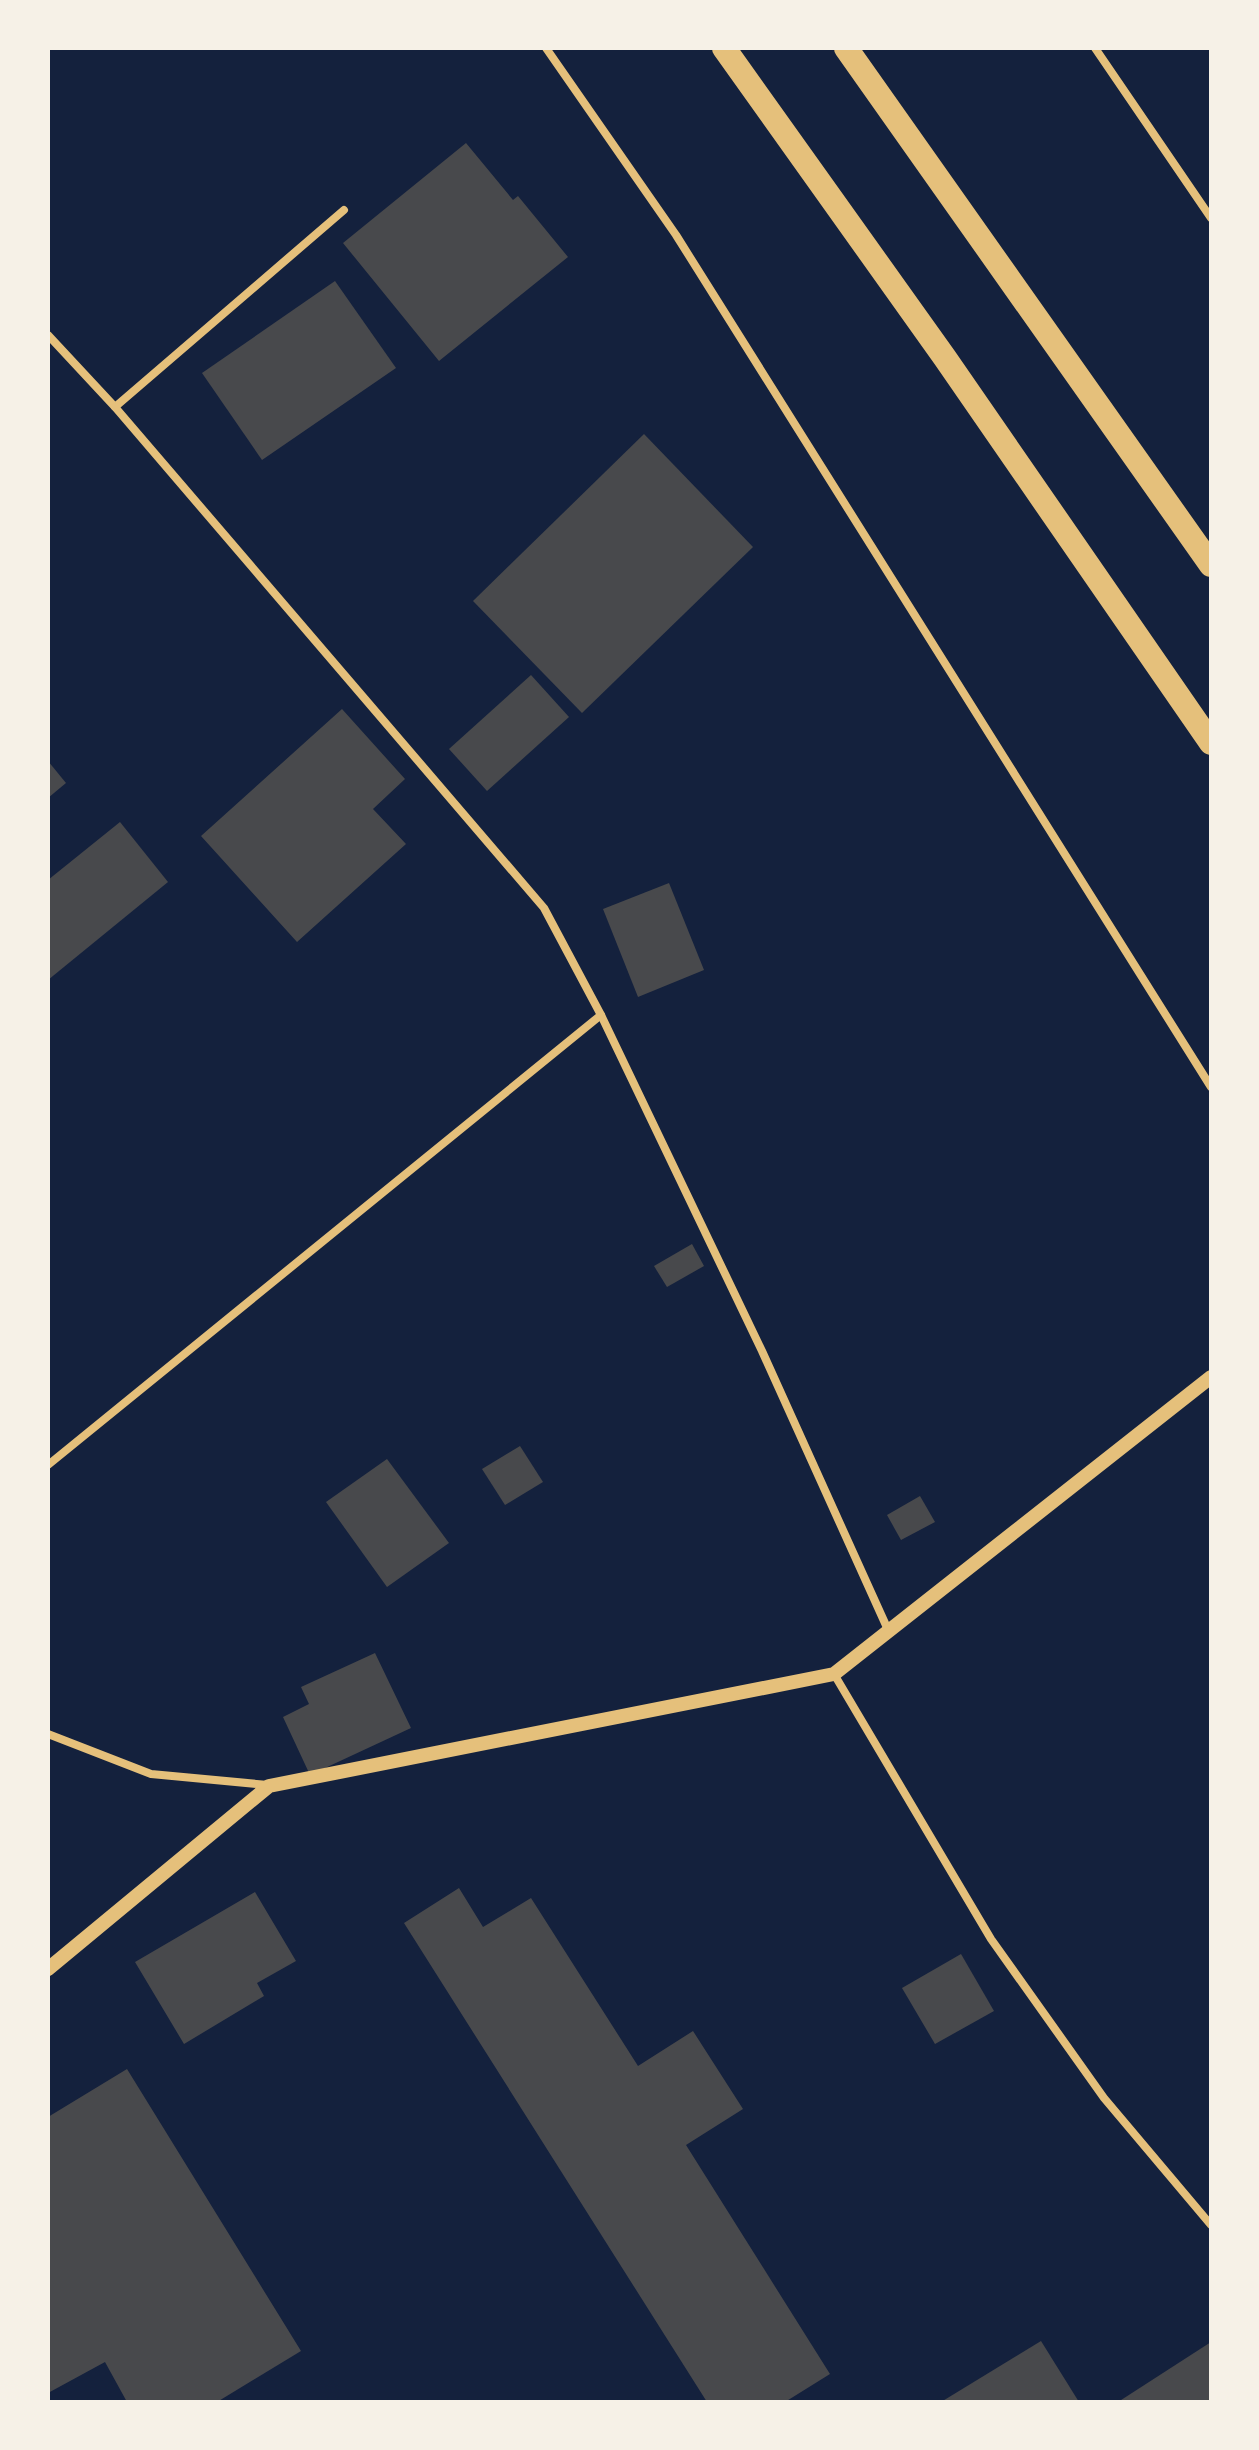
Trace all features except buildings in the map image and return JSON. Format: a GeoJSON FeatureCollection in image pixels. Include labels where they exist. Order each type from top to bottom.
{"type":"FeatureCollection","features":[{"type":"Feature","properties":{"kind":"highway"},"geometry":{"type":"LineString","coordinates":[[724,48],[945,358],[1211,743]]}},
{"type":"Feature","properties":{"kind":"highway"},"geometry":{"type":"LineString","coordinates":[[846,48],[1211,565]]}},
{"type":"Feature","properties":{"kind":"street"},"geometry":{"type":"LineString","coordinates":[[546,48],[676,235],[1211,1087]]}},
{"type":"Feature","properties":{"kind":"street"},"geometry":{"type":"LineString","coordinates":[[1095,48],[1211,218]]}},
{"type":"Feature","properties":{"kind":"street"},"geometry":{"type":"LineString","coordinates":[[115,407],[344,210]]}},
{"type":"Feature","properties":{"kind":"street"},"geometry":{"type":"LineString","coordinates":[[48,335],[115,407],[544,908],[601,1015],[762,1351],[889,1633]]}},
{"type":"Feature","properties":{"kind":"street"},"geometry":{"type":"LineString","coordinates":[[48,1465],[601,1015]]}},
{"type":"Feature","properties":{"kind":"street"},"geometry":{"type":"LineString","coordinates":[[48,1734],[151,1774],[269,1786],[834,1674],[1211,1377]]}},
{"type":"Feature","properties":{"kind":"street"},"geometry":{"type":"LineString","coordinates":[[834,1674],[991,1939],[1104,2098],[1211,2225]]}},
{"type":"Feature","properties":{"kind":"street"},"geometry":{"type":"LineString","coordinates":[[48,1969],[269,1786]]}}]}
